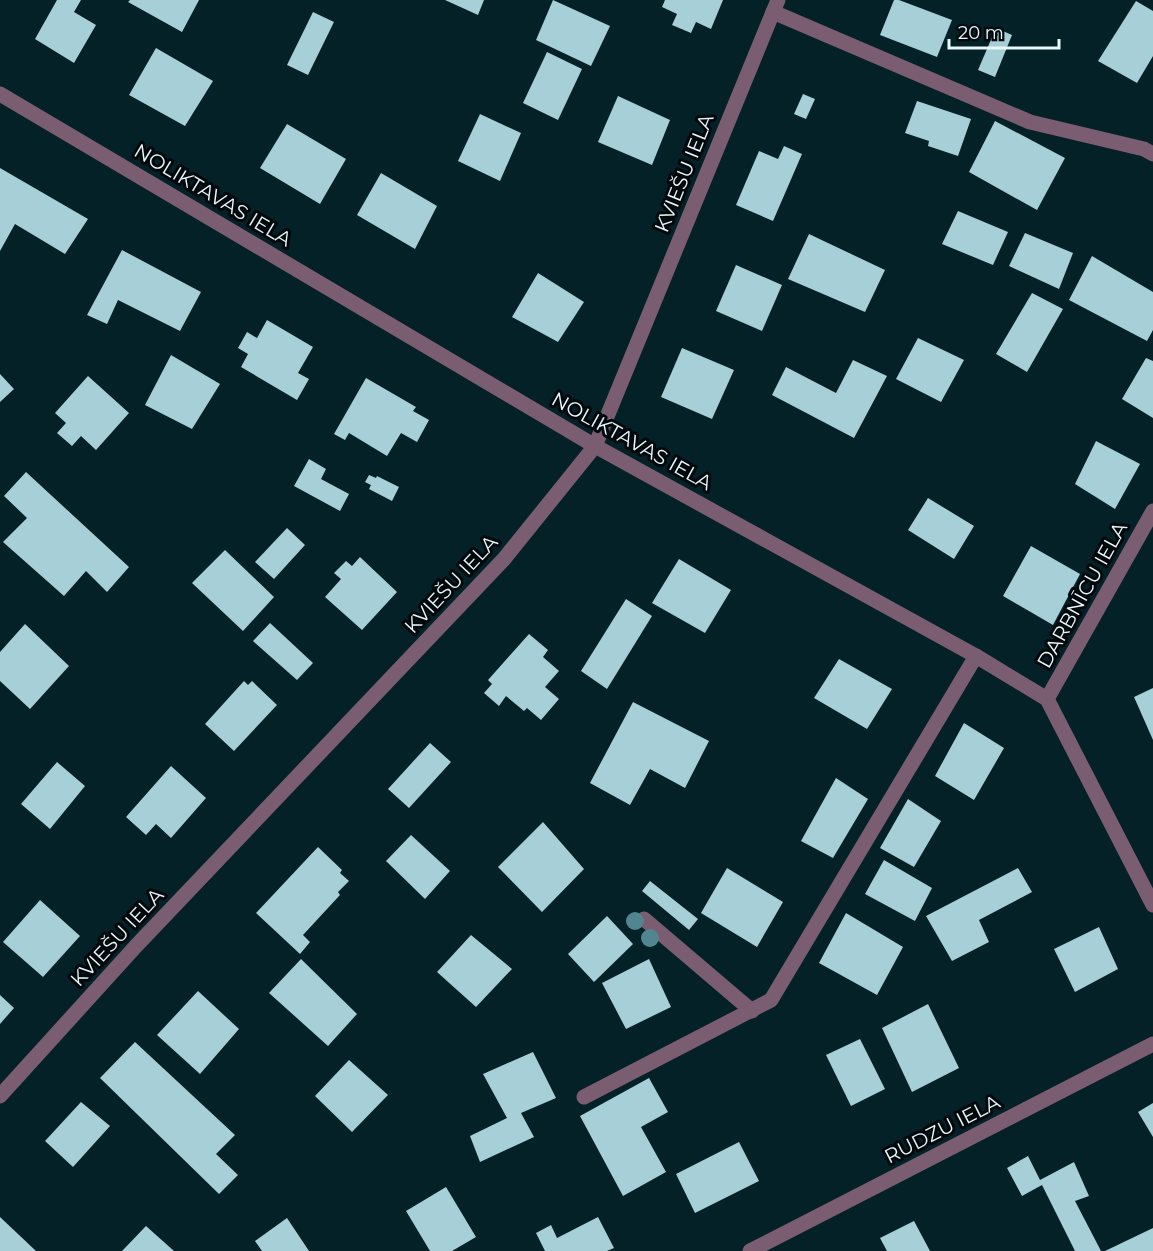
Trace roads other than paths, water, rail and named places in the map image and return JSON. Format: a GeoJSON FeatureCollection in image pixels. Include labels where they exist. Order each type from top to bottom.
{"type":"FeatureCollection","features":[{"type":"Feature","properties":{"kind":"street"},"geometry":{"type":"LineString","coordinates":[[775,6],[1030,122],[1144,149],[1153,154]]}},
{"type":"Feature","properties":{"kind":"street","name":"KVIEŠU IELA"},"geometry":{"type":"LineString","coordinates":[[0,1096],[136,946],[504,559],[595,446],[775,6]]}},
{"type":"Feature","properties":{"kind":"street","name":"NOLIKTAVAS IELA"},"geometry":{"type":"LineString","coordinates":[[0,93],[595,446],[976,656],[1047,699]]}},
{"type":"Feature","properties":{"kind":"street","name":"DARBNĪCU IELA"},"geometry":{"type":"LineString","coordinates":[[1047,699],[1153,511]]}},
{"type":"Feature","properties":{"kind":"street"},"geometry":{"type":"LineString","coordinates":[[584,1097],[771,1000],[976,656]]}},
{"type":"Feature","properties":{"kind":"street"},"geometry":{"type":"LineString","coordinates":[[1047,699],[1153,905]]}},
{"type":"Feature","properties":{"kind":"street"},"geometry":{"type":"LineString","coordinates":[[644,918],[752,1011]]}},
{"type":"Feature","properties":{"kind":"street","name":"RUDZU IELA"},"geometry":{"type":"LineString","coordinates":[[750,1251],[1153,1044]]}}]}
